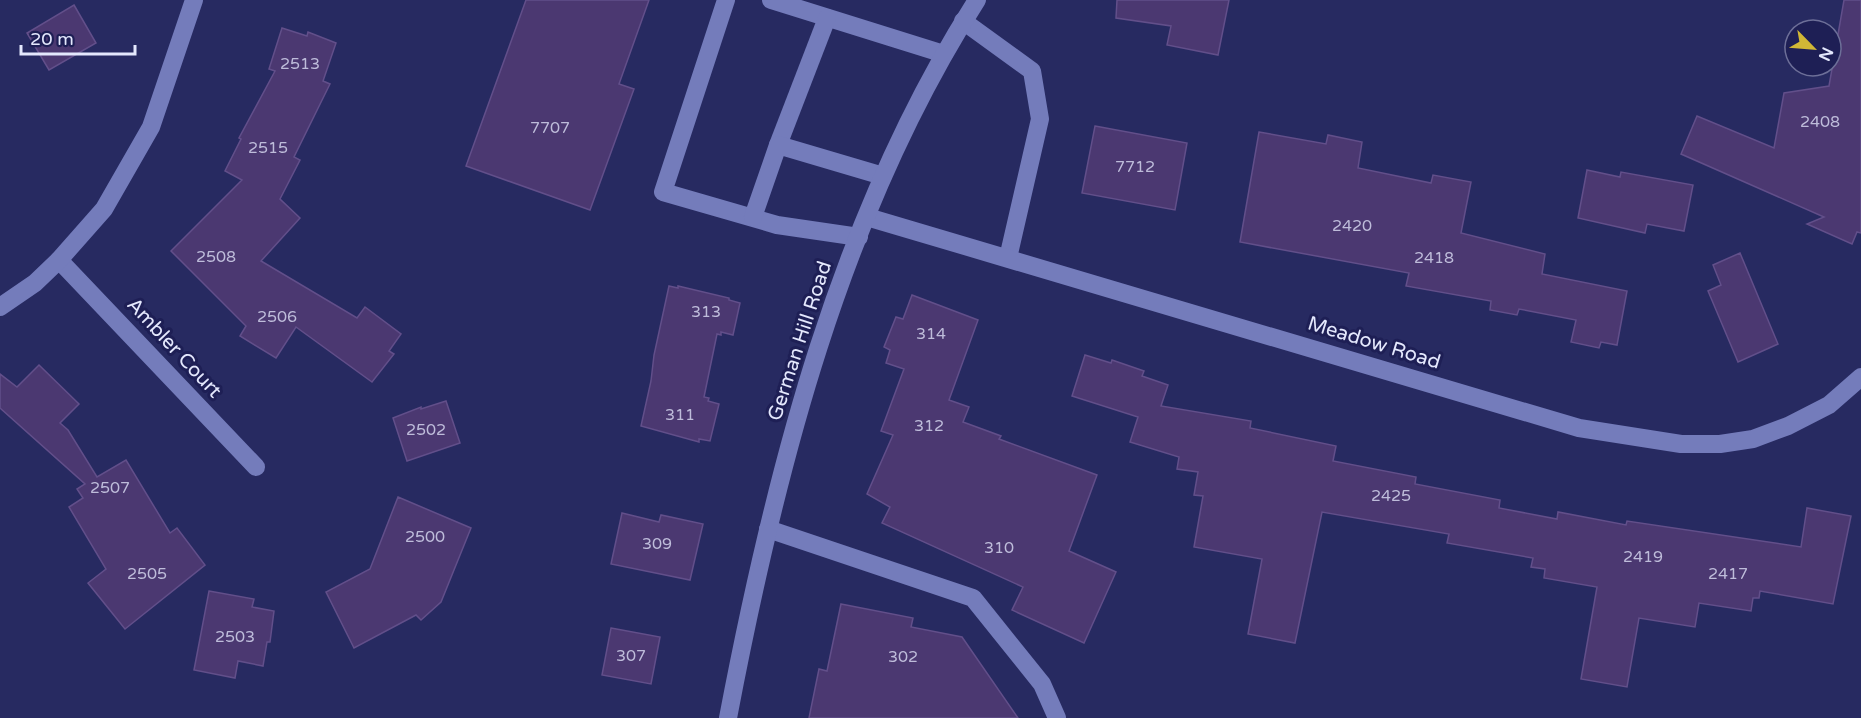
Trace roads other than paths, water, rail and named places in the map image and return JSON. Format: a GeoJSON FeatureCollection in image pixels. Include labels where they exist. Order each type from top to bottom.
{"type":"FeatureCollection","features":[{"type":"Feature","properties":{"kind":"street"},"geometry":{"type":"LineString","coordinates":[[0,307],[35,283],[59,260],[104,209],[151,127],[194,0]]}},
{"type":"Feature","properties":{"kind":"street"},"geometry":{"type":"LineString","coordinates":[[726,0],[663,192],[777,225],[859,237]]}},
{"type":"Feature","properties":{"kind":"street"},"geometry":{"type":"LineString","coordinates":[[771,0],[944,54]]}},
{"type":"Feature","properties":{"kind":"street","name":"German Hill Road"},"geometry":{"type":"LineString","coordinates":[[728,718],[768,529],[813,364],[859,237],[895,148],[944,54],[977,0]]}},
{"type":"Feature","properties":{"kind":"street"},"geometry":{"type":"LineString","coordinates":[[753,218],[778,145],[827,18]]}},
{"type":"Feature","properties":{"kind":"street"},"geometry":{"type":"LineString","coordinates":[[963,21],[1032,71],[1040,119],[1008,258]]}},
{"type":"Feature","properties":{"kind":"street"},"geometry":{"type":"LineString","coordinates":[[778,145],[883,176]]}},
{"type":"Feature","properties":{"kind":"street","name":"Meadow Road"},"geometry":{"type":"LineString","coordinates":[[867,217],[1579,428],[1681,444],[1720,444],[1753,439],[1788,426],[1830,405],[1861,377]]}},
{"type":"Feature","properties":{"kind":"street","name":"Ambler Court"},"geometry":{"type":"LineString","coordinates":[[59,260],[256,467]]}},
{"type":"Feature","properties":{"kind":"street"},"geometry":{"type":"LineString","coordinates":[[768,529],[973,598],[1042,684],[1057,718]]}}]}
